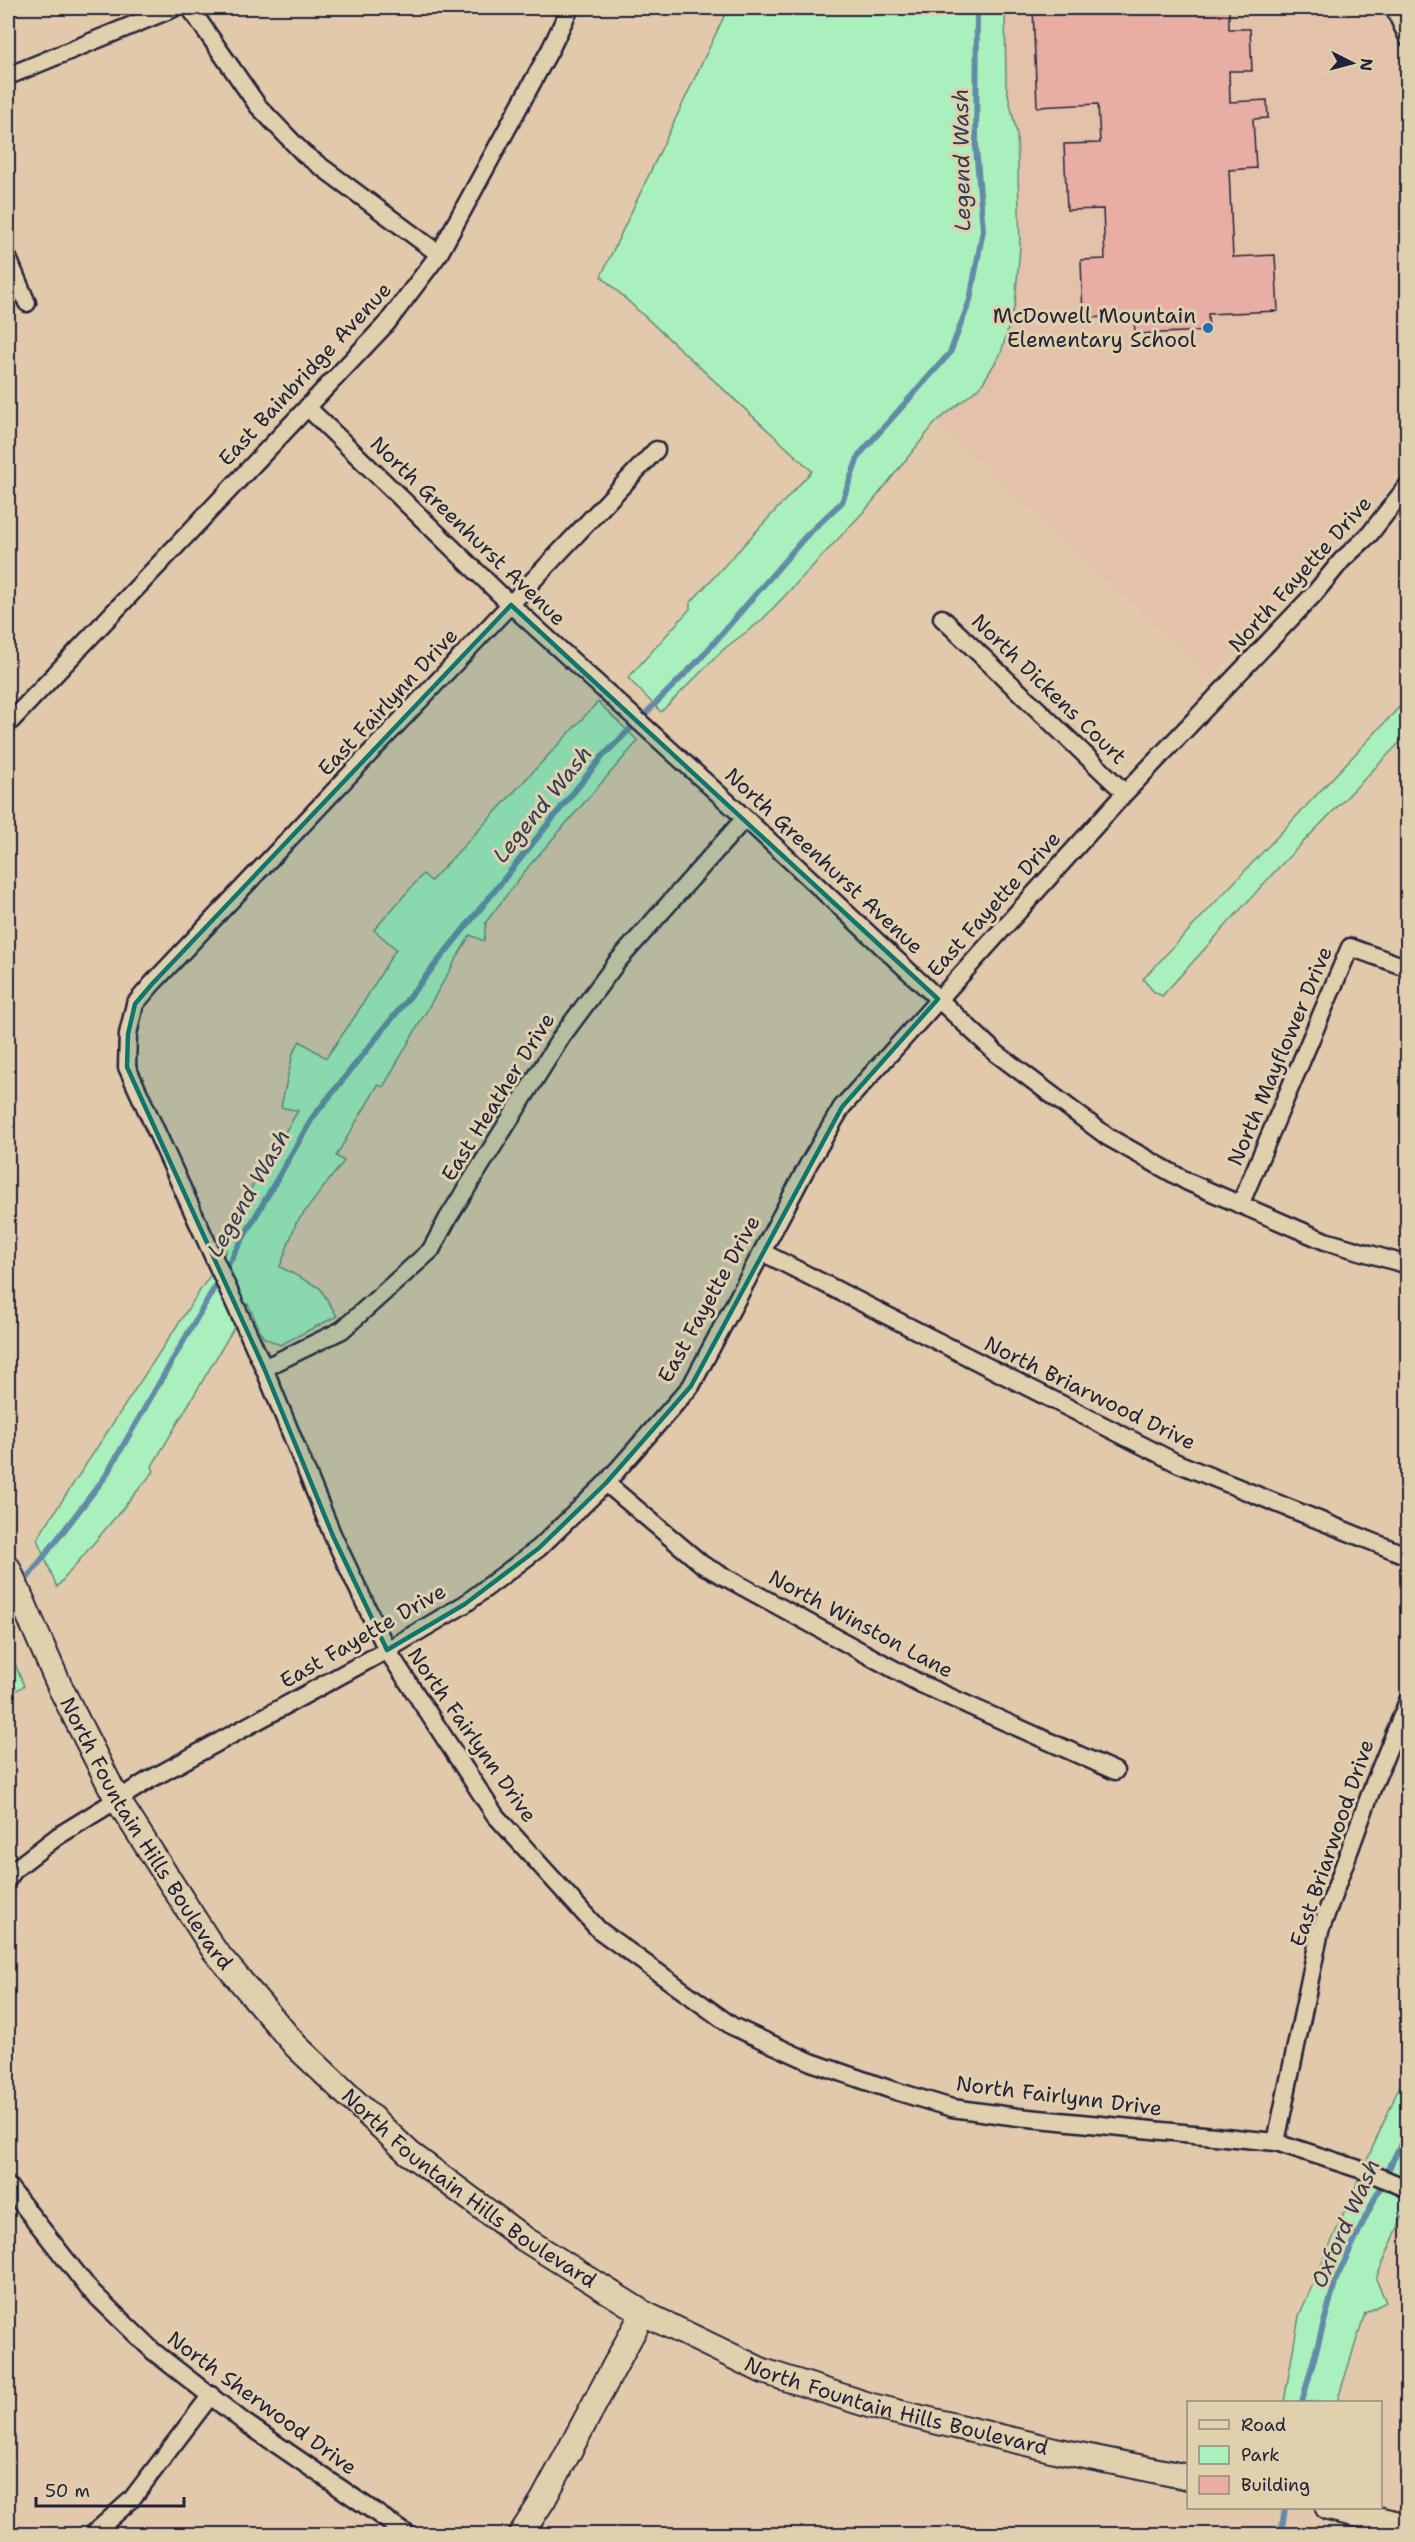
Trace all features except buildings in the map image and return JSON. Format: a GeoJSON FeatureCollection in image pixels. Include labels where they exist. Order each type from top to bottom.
{"type":"FeatureCollection","features":[{"type":"Feature","properties":{"kind":"main road","name":"North Fountain Hills Boulevard"},"geometry":{"type":"LineString","coordinates":[[8,1569],[60,1687],[117,1799],[214,1950],[296,2046],[409,2153],[523,2238],[643,2313],[754,2367],[872,2406],[1055,2450],[1187,2476]]}},
{"type":"Feature","properties":{"kind":"main road"},"geometry":{"type":"LineString","coordinates":[[521,2535],[543,2500],[643,2313]]}},
{"type":"Feature","properties":{"kind":"main road"},"geometry":{"type":"LineString","coordinates":[[1332,2509],[1407,2526]]}},
{"type":"Feature","properties":{"kind":"street"},"geometry":{"type":"LineString","coordinates":[[8,76],[174,8]]}},
{"type":"Feature","properties":{"kind":"street"},"geometry":{"type":"LineString","coordinates":[[190,8],[258,106],[304,154],[439,254]]}},
{"type":"Feature","properties":{"kind":"street","name":"East Bainbridge Avenue"},"geometry":{"type":"LineString","coordinates":[[8,724],[387,323],[439,254],[551,48],[570,8]]}},
{"type":"Feature","properties":{"kind":"street"},"geometry":{"type":"LineString","coordinates":[[1394,8],[1407,38]]}},
{"type":"Feature","properties":{"kind":"street"},"geometry":{"type":"LineString","coordinates":[[8,258],[27,303]]}},
{"type":"Feature","properties":{"kind":"street","name":"North Greenhurst Avenue"},"geometry":{"type":"LineString","coordinates":[[307,407],[511,605],[745,818],[996,1053],[1108,1137],[1188,1182],[1325,1241],[1407,1264]]}},
{"type":"Feature","properties":{"kind":"street","name":"East Fairlynn Drive"},"geometry":{"type":"LineString","coordinates":[[152,984],[656,450]]}},
{"type":"Feature","properties":{"kind":"street","name":"North Fayette Drive"},"geometry":{"type":"LineString","coordinates":[[1223,690],[1314,594],[1342,560],[1369,535],[1407,485]]}},
{"type":"Feature","properties":{"kind":"street","name":"North Dickens Court"},"geometry":{"type":"LineString","coordinates":[[942,618],[1125,793]]}},
{"type":"Feature","properties":{"kind":"street","name":"East Fayette Drive"},"geometry":{"type":"LineString","coordinates":[[117,1799],[387,1650],[465,1604],[539,1548],[606,1483],[691,1386],[808,1165],[842,1107],[1125,793],[1223,690]]}},
{"type":"Feature","properties":{"kind":"street","name":"East Heather Drive"},"geometry":{"type":"LineString","coordinates":[[264,1368],[342,1330],[431,1250],[448,1218],[562,1036],[617,962],[745,818]]}},
{"type":"Feature","properties":{"kind":"street","name":"North Mayflower Drive"},"geometry":{"type":"LineString","coordinates":[[1240,1205],[1350,947],[1407,968]]}},
{"type":"Feature","properties":{"kind":"street","name":"North Fairlynn Drive"},"geometry":{"type":"LineString","coordinates":[[152,984],[135,1004],[128,1034],[127,1067],[264,1368],[333,1536],[387,1650],[495,1815],[599,1929],[732,2026],[811,2062],[889,2089],[952,2108],[1018,2117],[1275,2142],[1368,2172],[1407,2190]]}},
{"type":"Feature","properties":{"kind":"street","name":"North Briarwood Drive"},"geometry":{"type":"LineString","coordinates":[[762,1252],[1177,1463],[1407,1556]]}},
{"type":"Feature","properties":{"kind":"street","name":"North Winston Lane"},"geometry":{"type":"LineString","coordinates":[[606,1483],[703,1565],[921,1684],[1115,1771]]}},
{"type":"Feature","properties":{"kind":"street","name":"East Briarwood Drive"},"geometry":{"type":"LineString","coordinates":[[1275,2142],[1320,1931],[1372,1786],[1407,1701]]}},
{"type":"Feature","properties":{"kind":"street"},"geometry":{"type":"LineString","coordinates":[[8,1879],[15,1869],[58,1836],[117,1799]]}},
{"type":"Feature","properties":{"kind":"street","name":"North Sherwood Drive"},"geometry":{"type":"LineString","coordinates":[[8,2186],[89,2289],[154,2352],[244,2422],[407,2535]]}},
{"type":"Feature","properties":{"kind":"street"},"geometry":{"type":"LineString","coordinates":[[93,2535],[131,2500],[211,2395]]}},
{"type":"Feature","properties":{"kind":"highlighted area"},"geometry":{"type":"Polygon","coordinates":[[[511,605],[938,999],[842,1107],[691,1386],[606,1483],[539,1548],[465,1604],[387,1650],[333,1536],[264,1368],[127,1067],[128,1034],[135,1004],[152,984],[511,605]]]}},
{"type":"Feature","properties":{"kind":"shaded area","name":"McDowell Mountain Elementary School"},"geometry":{"type":"Polygon","coordinates":[[[1005,8],[1380,8],[1407,73],[1407,459],[1392,482],[1357,522],[1211,678],[936,422],[981,386],[1001,353],[1015,304],[1020,247],[1017,135],[1006,85],[1005,8]]]}},
{"type":"Feature","properties":{"kind":"green space"},"geometry":{"type":"Polygon","coordinates":[[[728,8],[1005,8],[1006,85],[1017,135],[1020,247],[1015,304],[1001,353],[981,386],[936,422],[869,506],[761,621],[725,648],[661,712],[628,678],[690,609],[690,603],[812,471],[601,276],[728,8]]]}},
{"type":"Feature","properties":{"kind":"green space"},"geometry":{"type":"Polygon","coordinates":[[[1407,699],[1407,735],[1279,867],[1162,996],[1153,991],[1143,979],[1407,699]]]}},
{"type":"Feature","properties":{"kind":"green space"},"geometry":{"type":"Polygon","coordinates":[[[598,702],[638,741],[529,866],[486,922],[484,941],[470,935],[383,1087],[378,1085],[336,1156],[344,1161],[296,1223],[280,1267],[320,1288],[337,1316],[280,1345],[263,1337],[248,1304],[152,1466],[154,1471],[57,1587],[37,1539],[226,1251],[220,1239],[298,1111],[281,1107],[293,1053],[300,1041],[326,1058],[354,1018],[396,949],[374,930],[423,874],[431,881],[598,702]]]}},
{"type":"Feature","properties":{"kind":"green space"},"geometry":{"type":"Polygon","coordinates":[[[8,1647],[24,1686],[8,1695],[8,1647]]]}},
{"type":"Feature","properties":{"kind":"green space"},"geometry":{"type":"Polygon","coordinates":[[[1407,2069],[1407,2206],[1376,2279],[1386,2302],[1365,2313],[1337,2401],[1284,2401],[1299,2316],[1407,2069]]]}},
{"type":"Feature","properties":{"kind":"waterway","name":"Legend Wash"},"geometry":{"type":"LineString","coordinates":[[22,1585],[105,1477],[313,1117],[602,757],[700,659],[805,537],[842,502],[859,455],[950,353],[970,300],[983,230],[976,147],[977,8]]}},
{"type":"Feature","properties":{"kind":"waterway","name":"Oxford Wash"},"geometry":{"type":"LineString","coordinates":[[1302,2401],[1336,2279],[1408,2129]]}},
{"type":"Feature","properties":{"kind":"waterway","name":"Oxford Wash"},"geometry":{"type":"LineString","coordinates":[[1281,2534],[1285,2509]]}},
{"type":"Feature","properties":{"kind":"place","name":"McDowell Mountain Elementary School"},"geometry":{"type":"Point","coordinates":[1208,328]}}]}
